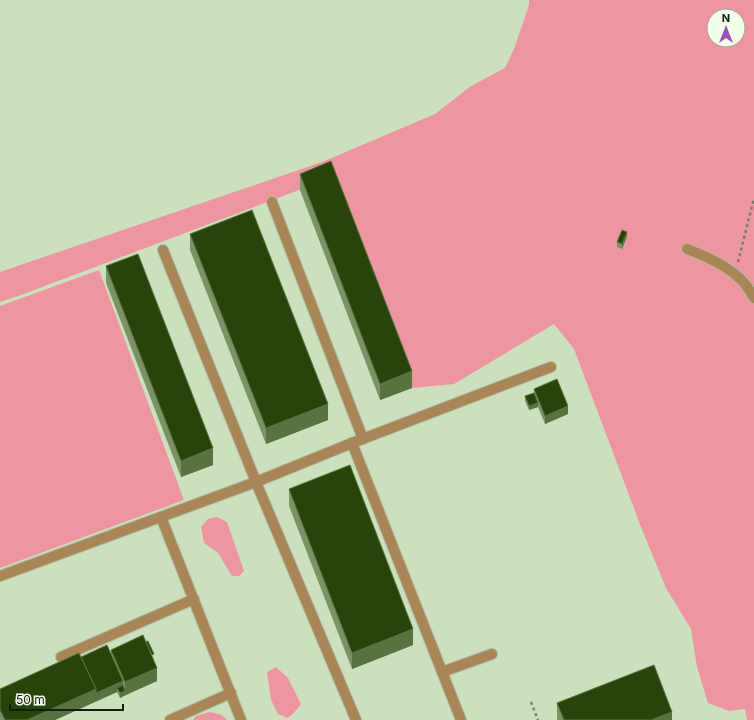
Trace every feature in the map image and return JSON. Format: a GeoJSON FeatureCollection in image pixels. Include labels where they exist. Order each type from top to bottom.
{"type":"FeatureCollection","features":[{"type":"Feature","properties":{"kind":"lane"},"geometry":{"type":"LineString","coordinates":[[272,202],[363,439]]}},
{"type":"Feature","properties":{"kind":"lane"},"geometry":{"type":"LineString","coordinates":[[687,249],[710,258],[735,274],[754,298]]}},
{"type":"Feature","properties":{"kind":"lane"},"geometry":{"type":"LineString","coordinates":[[163,250],[256,482],[356,720]]}},
{"type":"Feature","properties":{"kind":"lane"},"geometry":{"type":"LineString","coordinates":[[0,576],[256,482],[352,443],[551,367]]}},
{"type":"Feature","properties":{"kind":"lane"},"geometry":{"type":"LineString","coordinates":[[352,443],[461,720]]}},
{"type":"Feature","properties":{"kind":"lane"},"geometry":{"type":"LineString","coordinates":[[161,517],[241,720]]}},
{"type":"Feature","properties":{"kind":"lane"},"geometry":{"type":"LineString","coordinates":[[61,657],[194,599]]}},
{"type":"Feature","properties":{"kind":"lane"},"geometry":{"type":"LineString","coordinates":[[442,672],[492,654]]}},
{"type":"Feature","properties":{"kind":"lane"},"geometry":{"type":"LineString","coordinates":[[170,720],[231,693]]}},
{"type":"Feature","properties":{"kind":"path"},"geometry":{"type":"LineString","coordinates":[[735,274],[754,198]]}},
{"type":"Feature","properties":{"kind":"path"},"geometry":{"type":"LineString","coordinates":[[531,702],[538,720]]}},
{"type":"Feature","properties":{"kind":"shaded area"},"geometry":{"type":"Polygon","coordinates":[[[529,0],[754,0],[754,720],[747,720],[745,709],[729,711],[708,703],[697,667],[691,629],[666,588],[641,527],[574,349],[554,324],[454,384],[412,388],[331,178],[0,302],[0,272],[322,162],[435,114],[471,86],[505,68],[514,49],[529,5],[529,0]]]}},
{"type":"Feature","properties":{"kind":"shaded area"},"geometry":{"type":"Polygon","coordinates":[[[99,270],[184,500],[0,568],[0,306],[99,270]]]}},
{"type":"Feature","properties":{"kind":"shaded area"},"geometry":{"type":"Polygon","coordinates":[[[217,517],[227,522],[244,571],[239,576],[232,576],[218,553],[204,543],[201,527],[208,519],[217,517]]]}},
{"type":"Feature","properties":{"kind":"shaded area"},"geometry":{"type":"Polygon","coordinates":[[[276,667],[288,678],[301,704],[292,715],[287,718],[278,714],[271,700],[267,672],[276,667]]]}},
{"type":"Feature","properties":{"kind":"shaded area"},"geometry":{"type":"Polygon","coordinates":[[[210,712],[222,715],[227,720],[193,720],[196,716],[210,712]]]}},
{"type":"Feature","properties":{"kind":"building"},"geometry":{"type":"Polygon","coordinates":[[[331,161],[412,371],[380,384],[300,174],[331,161]]]}},
{"type":"Feature","properties":{"kind":"building"},"geometry":{"type":"Polygon","coordinates":[[[252,210],[328,404],[266,428],[190,234],[252,210]]]}},
{"type":"Feature","properties":{"kind":"building"},"geometry":{"type":"Polygon","coordinates":[[[622,230],[627,232],[622,244],[617,242],[622,230]]]}},
{"type":"Feature","properties":{"kind":"building"},"geometry":{"type":"Polygon","coordinates":[[[138,254],[213,448],[181,461],[106,266],[138,254]]]}},
{"type":"Feature","properties":{"kind":"building"},"geometry":{"type":"Polygon","coordinates":[[[557,379],[568,406],[545,416],[534,389],[557,379]]]}},
{"type":"Feature","properties":{"kind":"building"},"geometry":{"type":"Polygon","coordinates":[[[534,393],[538,403],[529,406],[525,396],[534,393]]]}},
{"type":"Feature","properties":{"kind":"building"},"geometry":{"type":"Polygon","coordinates":[[[350,465],[413,629],[352,653],[289,489],[350,465]]]}},
{"type":"Feature","properties":{"kind":"building"},"geometry":{"type":"Polygon","coordinates":[[[143,635],[157,668],[125,682],[111,650],[143,635]]]}},
{"type":"Feature","properties":{"kind":"building"},"geometry":{"type":"Polygon","coordinates":[[[148,641],[154,654],[152,655],[146,642],[148,641]]]}},
{"type":"Feature","properties":{"kind":"building"},"geometry":{"type":"Polygon","coordinates":[[[107,645],[123,681],[96,693],[96,689],[81,657],[107,645]]]}},
{"type":"Feature","properties":{"kind":"building"},"geometry":{"type":"Polygon","coordinates":[[[79,653],[96,689],[27,720],[5,720],[0,710],[0,689],[79,653]]]}},
{"type":"Feature","properties":{"kind":"building"},"geometry":{"type":"Polygon","coordinates":[[[654,665],[672,712],[651,720],[564,720],[557,703],[654,665]]]}},
{"type":"Feature","properties":{"kind":"building"},"geometry":{"type":"Polygon","coordinates":[[[123,685],[125,691],[120,693],[117,688],[123,685]]]}}]}
